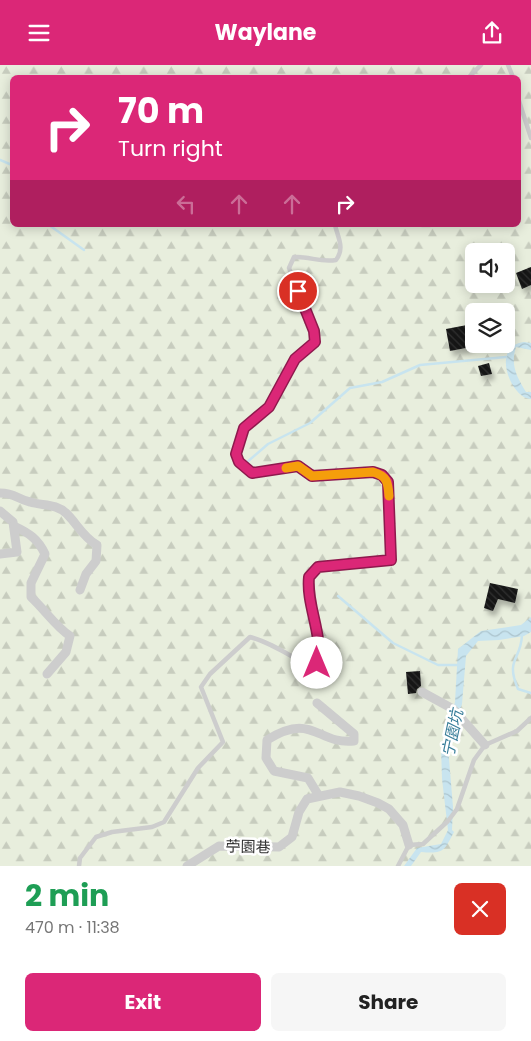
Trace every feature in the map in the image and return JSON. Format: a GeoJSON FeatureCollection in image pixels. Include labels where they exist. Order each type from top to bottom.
{"type":"FeatureCollection","features":[{"type":"Feature","properties":{"kind":"street"},"geometry":{"type":"LineString","coordinates":[[0,493],[12,493],[30,502],[48,503],[65,512],[89,541],[97,545],[96,561],[86,574],[80,590]]}},
{"type":"Feature","properties":{"kind":"street"},"geometry":{"type":"LineString","coordinates":[[0,511],[13,522],[17,552],[0,554]]}},
{"type":"Feature","properties":{"kind":"street"},"geometry":{"type":"LineString","coordinates":[[14,527],[27,532],[40,543],[45,554],[31,583],[32,597],[58,627],[70,636],[66,652],[47,674]]}},
{"type":"Feature","properties":{"kind":"street"},"geometry":{"type":"LineString","coordinates":[[422,692],[453,709],[485,745]]}},
{"type":"Feature","properties":{"kind":"street"},"geometry":{"type":"LineString","coordinates":[[318,703],[354,734],[354,741],[342,742],[304,727],[281,731],[267,740],[266,758],[274,771],[308,777],[319,797]]}},
{"type":"Feature","properties":{"kind":"street","name":"苧園巷"},"geometry":{"type":"LineString","coordinates":[[187,866],[219,846],[279,847],[292,837],[299,812],[308,799],[340,792],[359,796],[389,809],[403,825],[410,845]]}},
{"type":"Feature","properties":{"kind":"lane"},"geometry":{"type":"LineString","coordinates":[[473,75],[481,65]]}},
{"type":"Feature","properties":{"kind":"lane"},"geometry":{"type":"LineString","coordinates":[[521,107],[531,138]]}},
{"type":"Feature","properties":{"kind":"lane"},"geometry":{"type":"LineString","coordinates":[[79,866],[80,858],[96,837],[112,832],[152,827],[164,822],[198,769],[223,742],[201,687],[210,674],[250,637],[265,641],[287,656],[309,666],[317,663],[319,654],[308,585],[309,577],[318,567],[391,560],[388,482],[382,475],[373,472],[312,476],[298,466],[252,473],[239,462],[236,454],[244,428],[269,407],[295,359],[315,342],[314,331],[289,268],[294,257],[306,256],[328,262],[336,260],[341,254],[341,244],[336,227]]}},
{"type":"Feature","properties":{"kind":"lane"},"geometry":{"type":"LineString","coordinates":[[398,866],[410,845],[423,844],[448,821],[457,809],[474,760],[485,745],[517,731],[531,718]]}},
{"type":"Feature","properties":{"kind":"green space"},"geometry":{"type":"Polygon","coordinates":[[[0,65],[531,65],[531,866],[0,866],[0,65]]]}},
{"type":"Feature","properties":{"kind":"water"},"geometry":{"type":"Polygon","coordinates":[[[524,342],[531,343],[531,350],[516,347],[515,350],[515,345],[524,342]]]}},
{"type":"Feature","properties":{"kind":"water"},"geometry":{"type":"Polygon","coordinates":[[[508,353],[514,353],[514,365],[517,376],[526,392],[531,392],[531,399],[524,397],[517,391],[507,372],[506,362],[508,353]]]}},
{"type":"Feature","properties":{"kind":"water","name":"宁園坑"},"geometry":{"type":"Polygon","coordinates":[[[531,617],[531,632],[524,636],[478,641],[466,656],[462,704],[448,747],[453,807],[452,830],[454,832],[442,850],[439,852],[421,852],[411,866],[404,866],[417,848],[441,844],[448,830],[442,779],[441,746],[455,702],[458,649],[481,631],[521,625],[531,617]]]}},
{"type":"Feature","properties":{"kind":"building"},"geometry":{"type":"Polygon","coordinates":[[[531,267],[531,285],[522,289],[516,273],[531,267]]]}},
{"type":"Feature","properties":{"kind":"building"},"geometry":{"type":"Polygon","coordinates":[[[465,325],[465,348],[450,351],[446,329],[465,325]]]}},
{"type":"Feature","properties":{"kind":"building"},"geometry":{"type":"Polygon","coordinates":[[[489,363],[492,374],[481,376],[478,366],[489,363]]]}},
{"type":"Feature","properties":{"kind":"building"},"geometry":{"type":"Polygon","coordinates":[[[490,583],[518,589],[515,603],[498,599],[493,611],[484,608],[490,583]]]}},
{"type":"Feature","properties":{"kind":"building"},"geometry":{"type":"Polygon","coordinates":[[[420,671],[421,686],[417,689],[416,693],[408,694],[406,672],[420,671]]]}},
{"type":"Feature","properties":{"kind":"waterway"},"geometry":{"type":"LineString","coordinates":[[0,160],[10,164]]}},
{"type":"Feature","properties":{"kind":"waterway"},"geometry":{"type":"LineString","coordinates":[[52,227],[84,250]]}},
{"type":"Feature","properties":{"kind":"waterway"},"geometry":{"type":"LineString","coordinates":[[246,463],[268,444],[310,423],[350,388],[382,382],[420,365],[506,357]]}},
{"type":"Feature","properties":{"kind":"waterway"},"geometry":{"type":"LineString","coordinates":[[338,596],[393,643],[438,665],[459,665]]}},
{"type":"Feature","properties":{"kind":"waterway"},"geometry":{"type":"LineString","coordinates":[[522,635],[521,644],[513,665],[514,679],[518,689],[531,693]]}},
{"type":"Feature","properties":{"kind":"slow traffic"},"geometry":{"type":"LineString","coordinates":[[286,468],[298,466],[312,476],[373,472],[382,475],[388,482],[389,496]]}},
{"type":"Feature","properties":{"kind":"route"},"geometry":{"type":"LineString","coordinates":[[298,291],[314,331],[315,342],[295,359],[269,407],[244,428],[236,454],[239,462],[252,473],[298,466],[312,476],[373,472],[382,475],[388,482],[391,560],[332,564],[318,567],[309,577],[308,585],[319,654],[317,663]]}}]}
